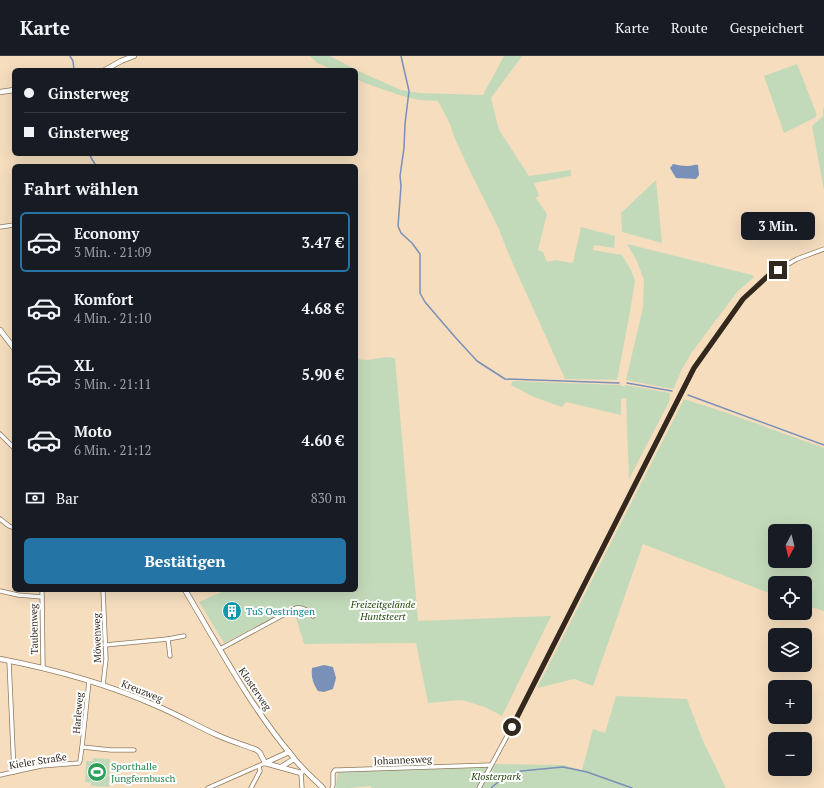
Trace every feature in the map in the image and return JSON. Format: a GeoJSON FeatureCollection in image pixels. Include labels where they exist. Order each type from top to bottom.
{"type":"FeatureCollection","features":[{"type":"Feature","properties":{"kind":"street"},"geometry":{"type":"LineString","coordinates":[[108,68],[134,56]]}},
{"type":"Feature","properties":{"kind":"street"},"geometry":{"type":"LineString","coordinates":[[0,92],[12,90]]}},
{"type":"Feature","properties":{"kind":"street"},"geometry":{"type":"LineString","coordinates":[[0,227],[12,226]]}},
{"type":"Feature","properties":{"kind":"street"},"geometry":{"type":"LineString","coordinates":[[479,788],[512,727],[694,368],[743,299],[769,275],[797,259],[824,249]]}},
{"type":"Feature","properties":{"kind":"street"},"geometry":{"type":"LineString","coordinates":[[0,330],[12,345]]}},
{"type":"Feature","properties":{"kind":"street"},"geometry":{"type":"LineString","coordinates":[[0,434],[12,446]]}},
{"type":"Feature","properties":{"kind":"street"},"geometry":{"type":"LineString","coordinates":[[0,519],[12,527]]}},
{"type":"Feature","properties":{"kind":"street"},"geometry":{"type":"LineString","coordinates":[[0,591],[18,595],[42,597]]}},
{"type":"Feature","properties":{"kind":"street","name":"Taubenweg"},"geometry":{"type":"LineString","coordinates":[[42,592],[43,668]]}},
{"type":"Feature","properties":{"kind":"street","name":"Möwenweg"},"geometry":{"type":"LineString","coordinates":[[103,592],[106,659],[104,686]]}},
{"type":"Feature","properties":{"kind":"street","name":"Klosterweg"},"geometry":{"type":"LineString","coordinates":[[186,592],[250,699],[302,772],[323,788]]}},
{"type":"Feature","properties":{"kind":"street"},"geometry":{"type":"LineString","coordinates":[[220,649],[296,608],[306,610],[313,616]]}},
{"type":"Feature","properties":{"kind":"street"},"geometry":{"type":"LineString","coordinates":[[105,645],[184,636]]}},
{"type":"Feature","properties":{"kind":"street"},"geometry":{"type":"LineString","coordinates":[[168,639],[170,656]]}},
{"type":"Feature","properties":{"kind":"street","name":"Kreuzweg"},"geometry":{"type":"LineString","coordinates":[[0,659],[43,668],[89,681],[158,706],[217,736],[257,750],[265,764]]}},
{"type":"Feature","properties":{"kind":"street"},"geometry":{"type":"LineString","coordinates":[[9,661],[14,772]]}},
{"type":"Feature","properties":{"kind":"street","name":"Harleweg"},"geometry":{"type":"LineString","coordinates":[[79,763],[89,681]]}},
{"type":"Feature","properties":{"kind":"street","name":"Harleweg"},"geometry":{"type":"LineString","coordinates":[[82,747],[111,750],[134,750]]}},
{"type":"Feature","properties":{"kind":"street"},"geometry":{"type":"LineString","coordinates":[[208,788],[265,764],[289,752]]}},
{"type":"Feature","properties":{"kind":"street"},"geometry":{"type":"LineString","coordinates":[[281,767],[294,759]]}},
{"type":"Feature","properties":{"kind":"street","name":"Kieler Straße"},"geometry":{"type":"LineString","coordinates":[[0,775],[41,766],[79,763]]}},
{"type":"Feature","properties":{"kind":"street"},"geometry":{"type":"LineString","coordinates":[[265,764],[302,772],[302,788]]}},
{"type":"Feature","properties":{"kind":"street","name":"Johannesweg"},"geometry":{"type":"LineString","coordinates":[[332,788],[333,772],[335,770],[491,765]]}},
{"type":"Feature","properties":{"kind":"street"},"geometry":{"type":"LineString","coordinates":[[251,788],[260,771],[259,766]]}},
{"type":"Feature","properties":{"kind":"green space"},"geometry":{"type":"Polygon","coordinates":[[[310,56],[330,56],[352,68],[330,68],[317,63],[310,56]]]}},
{"type":"Feature","properties":{"kind":"green space"},"geometry":{"type":"Polygon","coordinates":[[[504,56],[522,56],[491,98],[499,130],[529,176],[571,170],[571,176],[534,183],[539,196],[536,198],[547,214],[538,250],[543,252],[547,262],[555,260],[573,263],[581,227],[615,236],[614,248],[594,245],[593,250],[622,255],[631,270],[635,281],[617,380],[565,379],[509,255],[498,227],[470,171],[449,122],[438,101],[419,100],[399,95],[365,83],[358,80],[358,71],[401,90],[419,93],[483,95],[504,56]]]}},
{"type":"Feature","properties":{"kind":"green space"},"geometry":{"type":"Polygon","coordinates":[[[797,64],[817,115],[784,133],[764,76],[797,64]]]}},
{"type":"Feature","properties":{"kind":"green space"},"geometry":{"type":"Polygon","coordinates":[[[824,108],[824,190],[812,126],[823,116],[824,108]]]}},
{"type":"Feature","properties":{"kind":"green space"},"geometry":{"type":"Polygon","coordinates":[[[656,180],[662,243],[622,232],[621,213],[656,180]]]}},
{"type":"Feature","properties":{"kind":"green space"},"geometry":{"type":"Polygon","coordinates":[[[627,244],[752,275],[754,277],[737,292],[692,352],[673,389],[626,380],[643,308],[644,280],[637,261],[627,244]]]}},
{"type":"Feature","properties":{"kind":"green space","name":"Freizeitgelände Huntsteert"},"geometry":{"type":"Polygon","coordinates":[[[386,357],[395,358],[418,621],[551,616],[502,716],[485,707],[462,700],[428,703],[416,643],[304,644],[293,608],[224,643],[199,602],[222,592],[358,592],[358,359],[368,360],[386,357]]]}},
{"type":"Feature","properties":{"kind":"green space"},"geometry":{"type":"Polygon","coordinates":[[[513,381],[620,385],[625,387],[625,385],[670,393],[669,402],[629,479],[626,398],[621,399],[621,415],[566,402],[562,407],[534,397],[511,385],[513,381]]]}},
{"type":"Feature","properties":{"kind":"green space"},"geometry":{"type":"Polygon","coordinates":[[[684,399],[824,448],[824,611],[812,607],[812,576],[768,576],[768,592],[643,544],[593,686],[574,679],[537,688],[684,399]]]}},
{"type":"Feature","properties":{"kind":"green space","name":"Klosterpark"},"geometry":{"type":"Polygon","coordinates":[[[616,696],[687,699],[703,741],[726,788],[372,788],[370,786],[336,788],[338,769],[498,764],[563,765],[582,770],[593,729],[605,733],[616,696]]]}},
{"type":"Feature","properties":{"kind":"green space","name":"Sporthalle Jungfernbusch"},"geometry":{"type":"Polygon","coordinates":[[[93,758],[110,759],[109,787],[91,786],[91,783],[85,782],[86,761],[93,761],[93,758]]]}},
{"type":"Feature","properties":{"kind":"water"},"geometry":{"type":"Polygon","coordinates":[[[673,164],[686,166],[698,165],[699,175],[696,179],[676,178],[670,168],[673,164]]]}},
{"type":"Feature","properties":{"kind":"water"},"geometry":{"type":"Polygon","coordinates":[[[324,665],[333,667],[336,678],[333,689],[324,692],[318,691],[316,688],[313,680],[312,668],[324,665]]]}},
{"type":"Feature","properties":{"kind":"waterway"},"geometry":{"type":"LineString","coordinates":[[70,56],[73,61],[74,68]]}},
{"type":"Feature","properties":{"kind":"waterway"},"geometry":{"type":"LineString","coordinates":[[401,56],[409,91],[400,176],[401,186],[398,226],[401,233],[412,243],[420,254],[420,293],[425,302],[477,361],[505,379],[619,383]]}},
{"type":"Feature","properties":{"kind":"waterway"},"geometry":{"type":"LineString","coordinates":[[90,156],[95,164]]}},
{"type":"Feature","properties":{"kind":"waterway"},"geometry":{"type":"LineString","coordinates":[[627,383],[672,391]]}},
{"type":"Feature","properties":{"kind":"waterway"},"geometry":{"type":"LineString","coordinates":[[688,395],[824,445]]}},
{"type":"Feature","properties":{"kind":"waterway"},"geometry":{"type":"LineString","coordinates":[[491,788],[504,777],[521,771],[563,767],[587,772],[632,788]]}},
{"type":"Feature","properties":{"kind":"place","name":"TuS Oestringen"},"geometry":{"type":"Point","coordinates":[232,611]}},
{"type":"Feature","properties":{"kind":"place","name":"Sporthalle Jungfernbusch"},"geometry":{"type":"Point","coordinates":[97,772]}},
{"type":"Feature","properties":{"kind":"route"},"geometry":{"type":"LineString","coordinates":[[512,727],[694,368],[743,299],[769,275],[778,270]]}}]}
